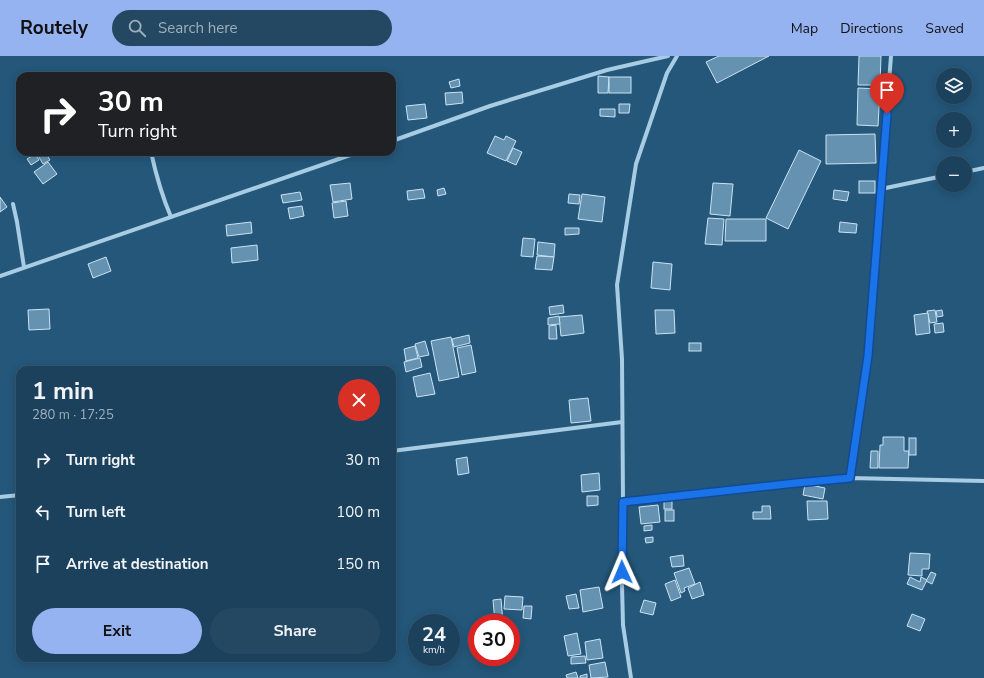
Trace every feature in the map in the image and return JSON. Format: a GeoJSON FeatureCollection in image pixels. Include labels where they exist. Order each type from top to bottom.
{"type":"FeatureCollection","features":[{"type":"Feature","properties":{"kind":"street"},"geometry":{"type":"LineString","coordinates":[[396,140],[490,106],[607,70],[668,56]]}},
{"type":"Feature","properties":{"kind":"street"},"geometry":{"type":"LineString","coordinates":[[631,678],[623,625],[621,545],[623,502],[622,360],[617,285],[636,164],[667,73],[677,56]]}},
{"type":"Feature","properties":{"kind":"street"},"geometry":{"type":"LineString","coordinates":[[850,478],[868,356],[891,56]]}},
{"type":"Feature","properties":{"kind":"street"},"geometry":{"type":"LineString","coordinates":[[153,156],[155,171],[171,217]]}},
{"type":"Feature","properties":{"kind":"street"},"geometry":{"type":"LineString","coordinates":[[0,276],[348,156]]}},
{"type":"Feature","properties":{"kind":"street"},"geometry":{"type":"LineString","coordinates":[[972,171],[984,168]]}},
{"type":"Feature","properties":{"kind":"street"},"geometry":{"type":"LineString","coordinates":[[881,189],[936,177]]}},
{"type":"Feature","properties":{"kind":"street"},"geometry":{"type":"LineString","coordinates":[[13,204],[24,267]]}},
{"type":"Feature","properties":{"kind":"street"},"geometry":{"type":"LineString","coordinates":[[396,450],[622,422]]}},
{"type":"Feature","properties":{"kind":"street"},"geometry":{"type":"LineString","coordinates":[[623,502],[850,478],[984,481]]}},
{"type":"Feature","properties":{"kind":"street"},"geometry":{"type":"LineString","coordinates":[[0,498],[16,496]]}},
{"type":"Feature","properties":{"kind":"building"},"geometry":{"type":"Polygon","coordinates":[[[719,56],[769,56],[717,83],[706,62],[719,56]]]}},
{"type":"Feature","properties":{"kind":"building"},"geometry":{"type":"Polygon","coordinates":[[[859,56],[881,56],[880,85],[858,85],[859,56]]]}},
{"type":"Feature","properties":{"kind":"building"},"geometry":{"type":"Polygon","coordinates":[[[598,76],[609,77],[608,93],[598,93],[598,76]]]}},
{"type":"Feature","properties":{"kind":"building"},"geometry":{"type":"Polygon","coordinates":[[[609,77],[631,77],[631,93],[609,93],[609,77]]]}},
{"type":"Feature","properties":{"kind":"building"},"geometry":{"type":"Polygon","coordinates":[[[459,79],[460,86],[451,88],[449,82],[459,79]]]}},
{"type":"Feature","properties":{"kind":"building"},"geometry":{"type":"Polygon","coordinates":[[[858,88],[880,89],[878,126],[857,125],[858,88]]]}},
{"type":"Feature","properties":{"kind":"building"},"geometry":{"type":"Polygon","coordinates":[[[462,92],[463,103],[446,105],[445,93],[462,92]]]}},
{"type":"Feature","properties":{"kind":"building"},"geometry":{"type":"Polygon","coordinates":[[[425,104],[427,118],[408,120],[406,106],[425,104]]]}},
{"type":"Feature","properties":{"kind":"building"},"geometry":{"type":"Polygon","coordinates":[[[619,104],[630,104],[629,113],[619,113],[619,104]]]}},
{"type":"Feature","properties":{"kind":"building"},"geometry":{"type":"Polygon","coordinates":[[[600,109],[615,109],[615,117],[600,116],[600,109]]]}},
{"type":"Feature","properties":{"kind":"building"},"geometry":{"type":"Polygon","coordinates":[[[875,134],[876,163],[826,164],[826,135],[875,134]]]}},
{"type":"Feature","properties":{"kind":"building"},"geometry":{"type":"Polygon","coordinates":[[[495,136],[504,140],[506,136],[516,141],[506,161],[487,153],[495,136]]]}},
{"type":"Feature","properties":{"kind":"building"},"geometry":{"type":"Polygon","coordinates":[[[513,148],[522,152],[516,165],[507,161],[513,148]]]}},
{"type":"Feature","properties":{"kind":"building"},"geometry":{"type":"Polygon","coordinates":[[[799,150],[821,161],[788,229],[766,218],[799,150]]]}},
{"type":"Feature","properties":{"kind":"building"},"geometry":{"type":"Polygon","coordinates":[[[32,156],[36,156],[39,160],[31,165],[27,159],[32,156]]]}},
{"type":"Feature","properties":{"kind":"building"},"geometry":{"type":"Polygon","coordinates":[[[38,156],[48,156],[50,160],[43,164],[38,156]]]}},
{"type":"Feature","properties":{"kind":"building"},"geometry":{"type":"Polygon","coordinates":[[[48,162],[57,174],[43,184],[34,172],[48,162]]]}},
{"type":"Feature","properties":{"kind":"building"},"geometry":{"type":"Polygon","coordinates":[[[859,181],[875,181],[875,193],[859,193],[859,181]]]}},
{"type":"Feature","properties":{"kind":"building"},"geometry":{"type":"Polygon","coordinates":[[[350,183],[352,199],[333,202],[330,185],[350,183]]]}},
{"type":"Feature","properties":{"kind":"building"},"geometry":{"type":"Polygon","coordinates":[[[713,183],[733,184],[730,216],[710,214],[713,183]]]}},
{"type":"Feature","properties":{"kind":"building"},"geometry":{"type":"Polygon","coordinates":[[[444,188],[446,194],[438,196],[437,190],[444,188]]]}},
{"type":"Feature","properties":{"kind":"building"},"geometry":{"type":"Polygon","coordinates":[[[423,189],[425,198],[408,200],[407,191],[423,189]]]}},
{"type":"Feature","properties":{"kind":"building"},"geometry":{"type":"Polygon","coordinates":[[[834,190],[849,192],[847,201],[833,199],[834,190]]]}},
{"type":"Feature","properties":{"kind":"building"},"geometry":{"type":"Polygon","coordinates":[[[300,192],[302,200],[283,203],[281,195],[300,192]]]}},
{"type":"Feature","properties":{"kind":"building"},"geometry":{"type":"Polygon","coordinates":[[[569,194],[580,195],[579,204],[568,203],[569,194]]]}},
{"type":"Feature","properties":{"kind":"building"},"geometry":{"type":"Polygon","coordinates":[[[582,194],[605,197],[602,222],[578,219],[582,194]]]}},
{"type":"Feature","properties":{"kind":"building"},"geometry":{"type":"Polygon","coordinates":[[[0,197],[7,207],[0,212],[0,197]]]}},
{"type":"Feature","properties":{"kind":"building"},"geometry":{"type":"Polygon","coordinates":[[[346,201],[348,216],[334,218],[332,203],[346,201]]]}},
{"type":"Feature","properties":{"kind":"building"},"geometry":{"type":"Polygon","coordinates":[[[302,206],[304,216],[290,219],[288,208],[302,206]]]}},
{"type":"Feature","properties":{"kind":"building"},"geometry":{"type":"Polygon","coordinates":[[[708,218],[724,219],[722,245],[705,244],[708,218]]]}},
{"type":"Feature","properties":{"kind":"building"},"geometry":{"type":"Polygon","coordinates":[[[726,219],[766,219],[766,241],[725,241],[726,219]]]}},
{"type":"Feature","properties":{"kind":"building"},"geometry":{"type":"Polygon","coordinates":[[[251,222],[252,233],[227,236],[226,225],[251,222]]]}},
{"type":"Feature","properties":{"kind":"building"},"geometry":{"type":"Polygon","coordinates":[[[840,222],[857,224],[856,233],[839,232],[840,222]]]}},
{"type":"Feature","properties":{"kind":"building"},"geometry":{"type":"Polygon","coordinates":[[[565,228],[579,228],[579,234],[565,235],[565,228]]]}},
{"type":"Feature","properties":{"kind":"building"},"geometry":{"type":"Polygon","coordinates":[[[523,238],[535,239],[533,257],[521,256],[523,238]]]}},
{"type":"Feature","properties":{"kind":"building"},"geometry":{"type":"Polygon","coordinates":[[[538,242],[555,244],[554,257],[537,255],[538,242]]]}},
{"type":"Feature","properties":{"kind":"building"},"geometry":{"type":"Polygon","coordinates":[[[257,245],[258,260],[232,263],[231,248],[257,245]]]}},
{"type":"Feature","properties":{"kind":"building"},"geometry":{"type":"Polygon","coordinates":[[[537,256],[554,257],[552,270],[535,269],[537,256]]]}},
{"type":"Feature","properties":{"kind":"building"},"geometry":{"type":"Polygon","coordinates":[[[106,257],[111,271],[93,278],[88,264],[106,257]]]}},
{"type":"Feature","properties":{"kind":"building"},"geometry":{"type":"Polygon","coordinates":[[[653,262],[672,264],[670,290],[651,288],[653,262]]]}},
{"type":"Feature","properties":{"kind":"building"},"geometry":{"type":"Polygon","coordinates":[[[563,305],[564,313],[550,315],[549,307],[563,305]]]}},
{"type":"Feature","properties":{"kind":"building"},"geometry":{"type":"Polygon","coordinates":[[[49,309],[50,329],[29,330],[28,310],[49,309]]]}},
{"type":"Feature","properties":{"kind":"building"},"geometry":{"type":"Polygon","coordinates":[[[655,310],[674,310],[675,333],[656,334],[655,310]]]}},
{"type":"Feature","properties":{"kind":"building"},"geometry":{"type":"Polygon","coordinates":[[[935,310],[937,322],[930,323],[927,311],[935,310]]]}},
{"type":"Feature","properties":{"kind":"building"},"geometry":{"type":"Polygon","coordinates":[[[942,310],[943,316],[937,317],[936,311],[942,310]]]}},
{"type":"Feature","properties":{"kind":"building"},"geometry":{"type":"Polygon","coordinates":[[[928,313],[930,333],[916,335],[914,315],[928,313]]]}},
{"type":"Feature","properties":{"kind":"building"},"geometry":{"type":"Polygon","coordinates":[[[582,315],[584,333],[561,336],[559,317],[582,315]]]}},
{"type":"Feature","properties":{"kind":"building"},"geometry":{"type":"Polygon","coordinates":[[[559,316],[560,324],[548,325],[548,318],[559,316]]]}},
{"type":"Feature","properties":{"kind":"building"},"geometry":{"type":"Polygon","coordinates":[[[943,323],[944,332],[935,333],[934,324],[943,323]]]}},
{"type":"Feature","properties":{"kind":"building"},"geometry":{"type":"Polygon","coordinates":[[[556,325],[557,339],[549,339],[549,326],[556,325]]]}},
{"type":"Feature","properties":{"kind":"building"},"geometry":{"type":"Polygon","coordinates":[[[469,335],[470,343],[454,347],[452,339],[469,335]]]}},
{"type":"Feature","properties":{"kind":"building"},"geometry":{"type":"Polygon","coordinates":[[[451,337],[459,377],[439,381],[431,341],[451,337]]]}},
{"type":"Feature","properties":{"kind":"building"},"geometry":{"type":"Polygon","coordinates":[[[425,341],[429,355],[419,357],[415,344],[425,341]]]}},
{"type":"Feature","properties":{"kind":"building"},"geometry":{"type":"Polygon","coordinates":[[[689,343],[701,343],[701,351],[689,351],[689,343]]]}},
{"type":"Feature","properties":{"kind":"building"},"geometry":{"type":"Polygon","coordinates":[[[471,345],[476,372],[462,375],[457,348],[471,345]]]}},
{"type":"Feature","properties":{"kind":"building"},"geometry":{"type":"Polygon","coordinates":[[[415,346],[418,358],[406,361],[404,349],[415,346]]]}},
{"type":"Feature","properties":{"kind":"building"},"geometry":{"type":"Polygon","coordinates":[[[420,358],[422,367],[406,372],[404,362],[420,358]]]}},
{"type":"Feature","properties":{"kind":"building"},"geometry":{"type":"Polygon","coordinates":[[[430,373],[435,394],[417,397],[413,377],[430,373]]]}},
{"type":"Feature","properties":{"kind":"building"},"geometry":{"type":"Polygon","coordinates":[[[588,398],[591,421],[571,423],[569,400],[588,398]]]}},
{"type":"Feature","properties":{"kind":"building"},"geometry":{"type":"Polygon","coordinates":[[[883,437],[904,437],[904,451],[909,451],[908,468],[879,468],[880,445],[883,445],[883,437]]]}},
{"type":"Feature","properties":{"kind":"building"},"geometry":{"type":"Polygon","coordinates":[[[909,438],[916,438],[916,455],[909,455],[909,438]]]}},
{"type":"Feature","properties":{"kind":"building"},"geometry":{"type":"Polygon","coordinates":[[[871,451],[878,451],[878,468],[870,468],[871,451]]]}},
{"type":"Feature","properties":{"kind":"building"},"geometry":{"type":"Polygon","coordinates":[[[467,457],[469,473],[458,475],[456,459],[467,457]]]}},
{"type":"Feature","properties":{"kind":"building"},"geometry":{"type":"Polygon","coordinates":[[[599,473],[600,490],[582,492],[581,475],[599,473]]]}},
{"type":"Feature","properties":{"kind":"building"},"geometry":{"type":"Polygon","coordinates":[[[805,484],[825,488],[823,499],[803,495],[805,484]]]}},
{"type":"Feature","properties":{"kind":"building"},"geometry":{"type":"Polygon","coordinates":[[[587,496],[598,496],[598,505],[587,506],[587,496]]]}},
{"type":"Feature","properties":{"kind":"building"},"geometry":{"type":"Polygon","coordinates":[[[664,500],[672,500],[672,509],[664,509],[664,500]]]}},
{"type":"Feature","properties":{"kind":"building"},"geometry":{"type":"Polygon","coordinates":[[[807,501],[827,501],[828,519],[808,520],[807,501]]]}},
{"type":"Feature","properties":{"kind":"building"},"geometry":{"type":"Polygon","coordinates":[[[658,505],[660,522],[641,524],[639,507],[658,505]]]}},
{"type":"Feature","properties":{"kind":"building"},"geometry":{"type":"Polygon","coordinates":[[[762,506],[770,506],[771,519],[753,519],[753,512],[762,512],[762,506]]]}},
{"type":"Feature","properties":{"kind":"building"},"geometry":{"type":"Polygon","coordinates":[[[665,510],[674,510],[674,521],[665,521],[665,510]]]}},
{"type":"Feature","properties":{"kind":"building"},"geometry":{"type":"Polygon","coordinates":[[[652,525],[652,530],[644,531],[644,526],[652,525]]]}},
{"type":"Feature","properties":{"kind":"building"},"geometry":{"type":"Polygon","coordinates":[[[653,537],[653,542],[646,543],[645,538],[653,537]]]}},
{"type":"Feature","properties":{"kind":"building"},"geometry":{"type":"Polygon","coordinates":[[[910,553],[930,554],[929,569],[922,569],[922,576],[908,575],[910,553]]]}},
{"type":"Feature","properties":{"kind":"building"},"geometry":{"type":"Polygon","coordinates":[[[683,555],[684,566],[672,567],[670,557],[683,555]]]}},
{"type":"Feature","properties":{"kind":"building"},"geometry":{"type":"Polygon","coordinates":[[[689,568],[695,584],[684,588],[685,591],[681,593],[674,573],[689,568]]]}},
{"type":"Feature","properties":{"kind":"building"},"geometry":{"type":"Polygon","coordinates":[[[931,572],[936,574],[932,584],[926,581],[931,572]]]}},
{"type":"Feature","properties":{"kind":"building"},"geometry":{"type":"Polygon","coordinates":[[[910,577],[920,582],[921,577],[927,580],[922,590],[907,584],[910,577]]]}},
{"type":"Feature","properties":{"kind":"building"},"geometry":{"type":"Polygon","coordinates":[[[675,580],[681,597],[671,601],[665,584],[675,580]]]}},
{"type":"Feature","properties":{"kind":"building"},"geometry":{"type":"Polygon","coordinates":[[[700,582],[704,595],[692,599],[688,588],[700,582]]]}},
{"type":"Feature","properties":{"kind":"building"},"geometry":{"type":"Polygon","coordinates":[[[599,587],[603,608],[583,612],[580,590],[599,587]]]}},
{"type":"Feature","properties":{"kind":"building"},"geometry":{"type":"Polygon","coordinates":[[[576,594],[579,608],[569,609],[566,596],[576,594]]]}},
{"type":"Feature","properties":{"kind":"building"},"geometry":{"type":"Polygon","coordinates":[[[505,596],[523,597],[522,610],[504,609],[505,596]]]}},
{"type":"Feature","properties":{"kind":"building"},"geometry":{"type":"Polygon","coordinates":[[[501,599],[502,614],[494,614],[493,600],[501,599]]]}},
{"type":"Feature","properties":{"kind":"building"},"geometry":{"type":"Polygon","coordinates":[[[644,600],[656,603],[653,615],[640,612],[644,600]]]}},
{"type":"Feature","properties":{"kind":"building"},"geometry":{"type":"Polygon","coordinates":[[[524,606],[532,606],[531,619],[523,618],[524,606]]]}},
{"type":"Feature","properties":{"kind":"building"},"geometry":{"type":"Polygon","coordinates":[[[912,614],[925,619],[920,631],[907,626],[912,614]]]}},
{"type":"Feature","properties":{"kind":"building"},"geometry":{"type":"Polygon","coordinates":[[[577,633],[581,654],[568,656],[564,636],[577,633]]]}},
{"type":"Feature","properties":{"kind":"building"},"geometry":{"type":"Polygon","coordinates":[[[600,639],[603,658],[587,660],[585,642],[600,639]]]}},
{"type":"Feature","properties":{"kind":"building"},"geometry":{"type":"Polygon","coordinates":[[[585,656],[586,663],[571,664],[571,657],[585,656]]]}},
{"type":"Feature","properties":{"kind":"building"},"geometry":{"type":"Polygon","coordinates":[[[605,662],[608,677],[591,678],[589,665],[605,662]]]}},
{"type":"Feature","properties":{"kind":"building"},"geometry":{"type":"Polygon","coordinates":[[[576,672],[578,678],[567,678],[566,675],[576,672]]]}},
{"type":"Feature","properties":{"kind":"building"},"geometry":{"type":"Polygon","coordinates":[[[587,674],[587,678],[580,678],[580,676],[587,674]]]}},
{"type":"Feature","properties":{"kind":"route"},"geometry":{"type":"LineString","coordinates":[[622,572],[621,545],[623,502],[850,478],[868,356],[887,114]]}}]}
